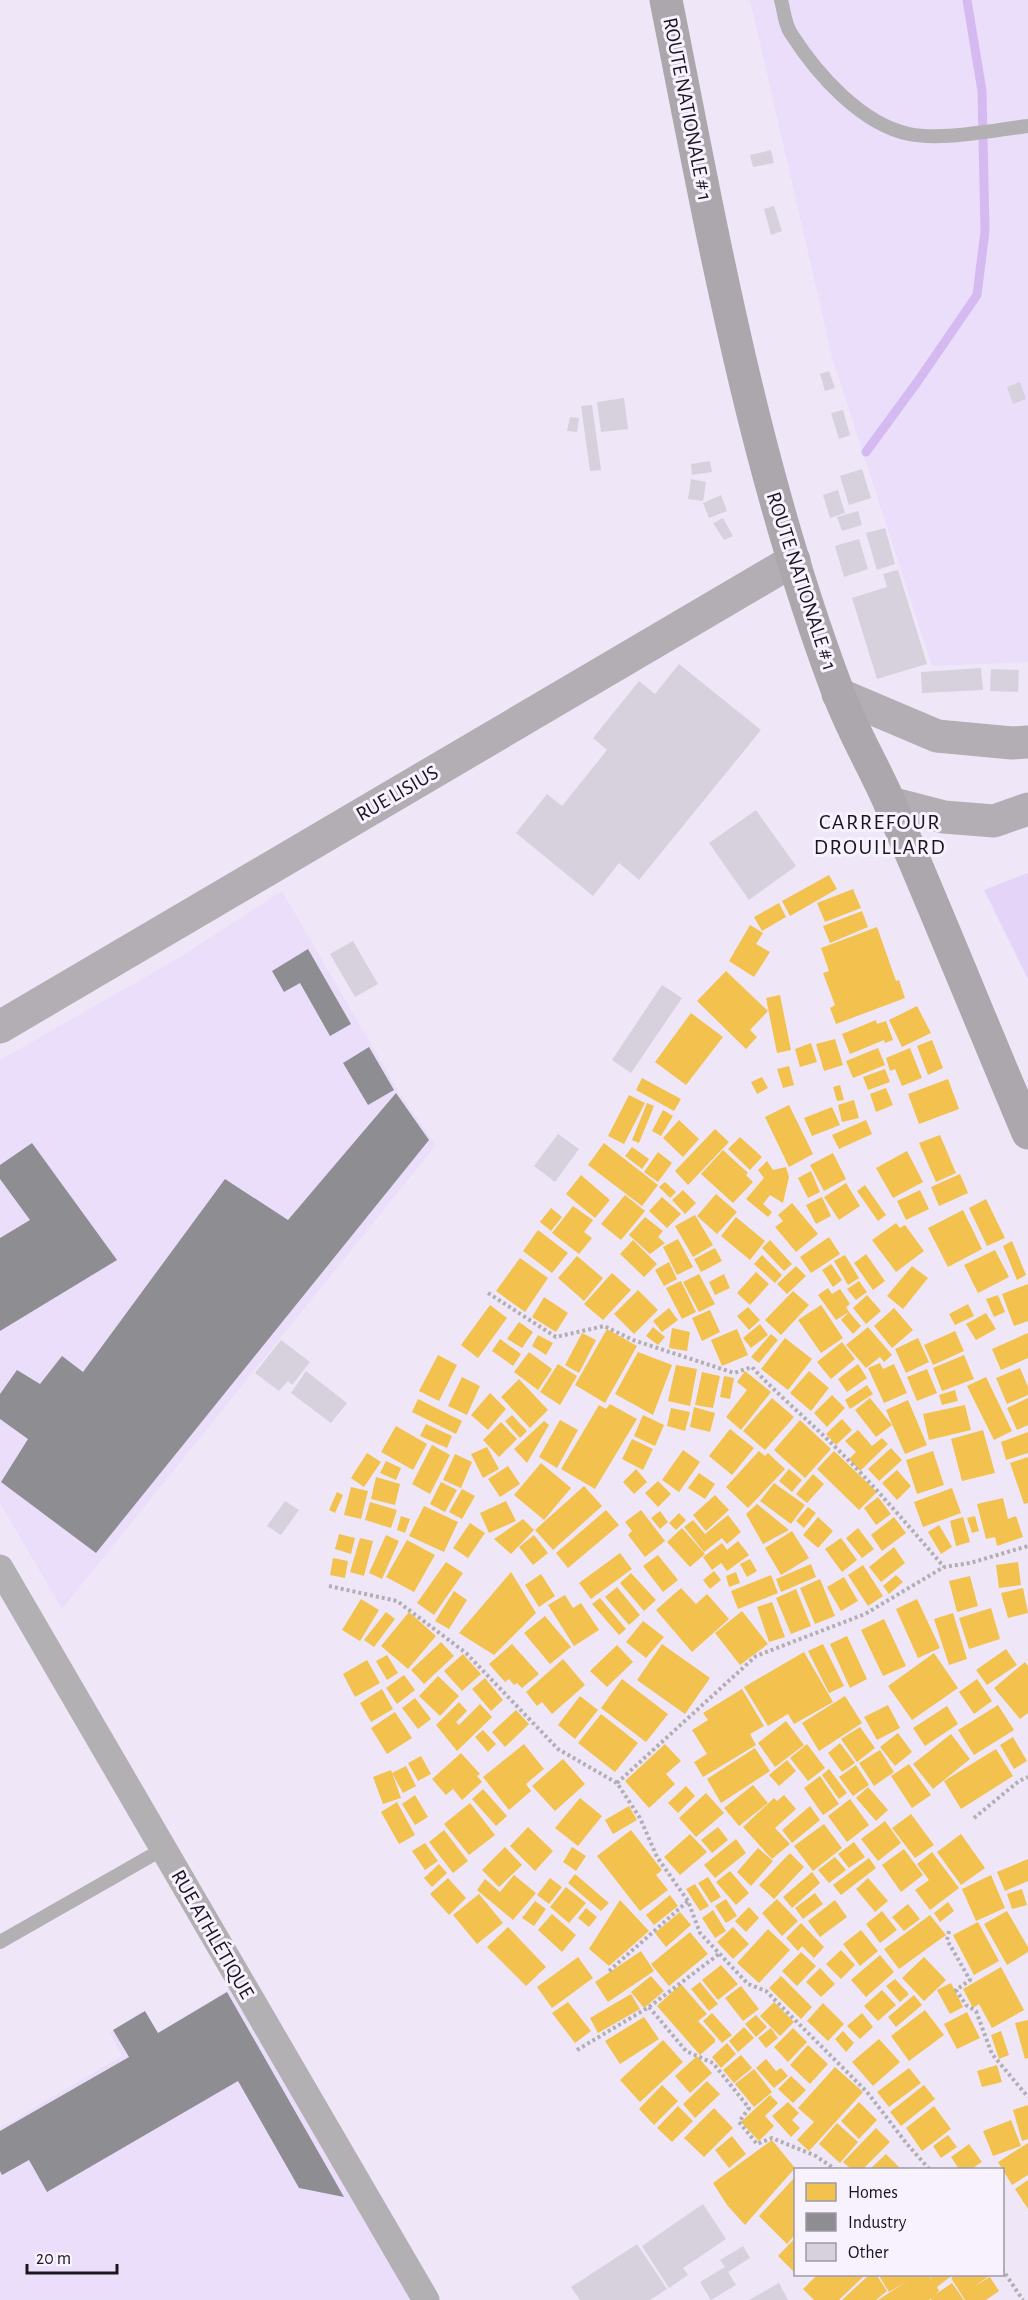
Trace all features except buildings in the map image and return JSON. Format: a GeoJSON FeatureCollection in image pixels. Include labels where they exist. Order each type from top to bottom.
{"type":"FeatureCollection","features":[{"type":"Feature","properties":{"kind":"main road","name":"ROUTE NATIONALE # 1"},"geometry":{"type":"LineString","coordinates":[[666,0],[709,215],[764,458],[792,554],[838,694],[890,803],[1028,1133]]}},
{"type":"Feature","properties":{"kind":"street","name":"RUE LISIUS"},"geometry":{"type":"LineString","coordinates":[[0,1027],[792,554]]}},
{"type":"Feature","properties":{"kind":"street"},"geometry":{"type":"LineString","coordinates":[[838,694],[937,736],[1012,743],[1028,742]]}},
{"type":"Feature","properties":{"kind":"street"},"geometry":{"type":"LineString","coordinates":[[890,803],[944,817],[994,820],[1028,809]]}},
{"type":"Feature","properties":{"kind":"street","name":"RUE ATHLÉTIQUE"},"geometry":{"type":"LineString","coordinates":[[0,1568],[426,2300]]}},
{"type":"Feature","properties":{"kind":"lane"},"geometry":{"type":"LineString","coordinates":[[781,0],[790,33],[832,87],[871,119],[909,134],[954,135],[1028,126]]}},
{"type":"Feature","properties":{"kind":"lane"},"geometry":{"type":"LineString","coordinates":[[0,1942],[163,1849]]}},
{"type":"Feature","properties":{"kind":"path"},"geometry":{"type":"LineString","coordinates":[[488,1293],[556,1337],[604,1326],[633,1340],[734,1373],[752,1367],[780,1398],[840,1452],[944,1566]]}},
{"type":"Feature","properties":{"kind":"path"},"geometry":{"type":"LineString","coordinates":[[617,1783],[756,1656],[865,1614],[944,1566],[970,1563],[1028,1546]]}},
{"type":"Feature","properties":{"kind":"path"},"geometry":{"type":"LineString","coordinates":[[329,1586],[397,1601],[466,1653],[558,1749],[617,1783],[640,1818],[657,1857],[688,1900],[700,1933],[748,1984],[766,1991],[857,2082],[929,2168]]}},
{"type":"Feature","properties":{"kind":"path"},"geometry":{"type":"LineString","coordinates":[[974,1818],[1019,1781],[1028,1777]]}},
{"type":"Feature","properties":{"kind":"path"},"geometry":{"type":"LineString","coordinates":[[609,1971],[688,1900]]}},
{"type":"Feature","properties":{"kind":"path"},"geometry":{"type":"LineString","coordinates":[[949,1931],[947,1940],[970,1980],[956,1990],[966,2005],[976,2011],[992,2054],[1028,2097]]}},
{"type":"Feature","properties":{"kind":"path"},"geometry":{"type":"LineString","coordinates":[[578,2050],[649,2007],[718,1953]]}},
{"type":"Feature","properties":{"kind":"path"},"geometry":{"type":"LineString","coordinates":[[649,2007],[686,2050],[713,2063],[749,2108],[739,2122],[757,2144],[772,2138],[816,2156],[834,2168]]}},
{"type":"Feature","properties":{"kind":"path"},"geometry":{"type":"LineString","coordinates":[[1004,2272],[1023,2300]]}},
{"type":"Feature","properties":{"kind":"shaded area"},"geometry":{"type":"Polygon","coordinates":[[[750,0],[1028,0],[1028,662],[932,666],[832,357],[750,0]]]}},
{"type":"Feature","properties":{"kind":"shaded area"},"geometry":{"type":"Polygon","coordinates":[[[1028,873],[1028,979],[984,890],[1028,873]]]}},
{"type":"Feature","properties":{"kind":"shaded area"},"geometry":{"type":"Polygon","coordinates":[[[282,891],[400,1094],[436,1145],[62,1609],[0,1503],[0,1060],[177,959],[282,891]]]}},
{"type":"Feature","properties":{"kind":"shaded area"},"geometry":{"type":"Polygon","coordinates":[[[229,1989],[415,2300],[0,2300],[0,2128],[122,2056],[110,2033],[141,2011],[157,2034],[229,1989]]]}},
{"type":"Feature","properties":{"kind":"waterway"},"geometry":{"type":"LineString","coordinates":[[866,452],[977,295],[985,231],[982,91],[967,0]]}},
{"type":"Feature","properties":{"kind":"district","name":"CARREFOUR DROUILLARD"},"geometry":{"type":"Point","coordinates":[880,834]}}]}
